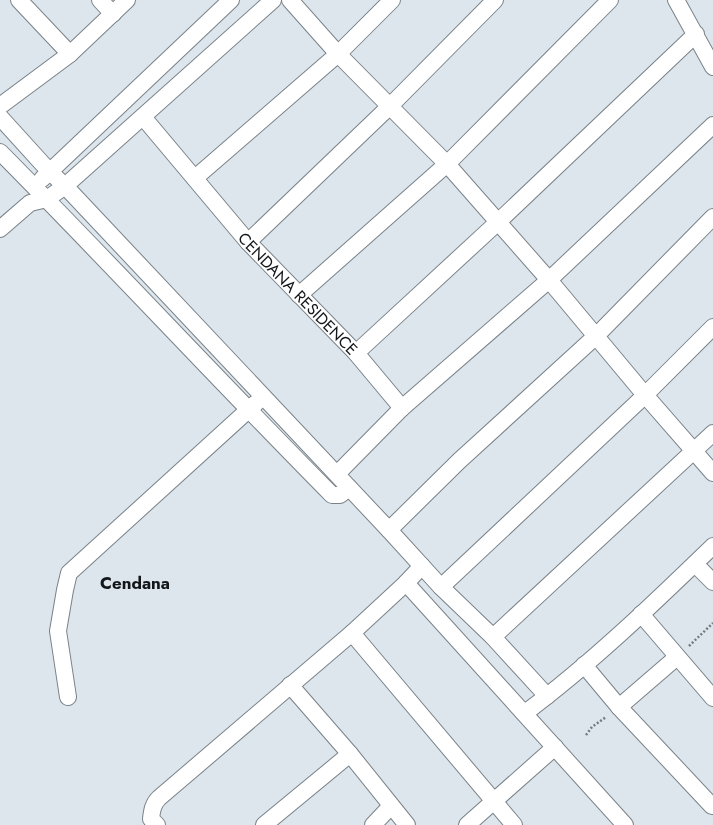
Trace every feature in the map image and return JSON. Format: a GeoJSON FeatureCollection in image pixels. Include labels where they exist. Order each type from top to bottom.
{"type":"FeatureCollection","features":[{"type":"Feature","properties":{"kind":"street"},"geometry":{"type":"LineString","coordinates":[[19,0],[70,54]]}},
{"type":"Feature","properties":{"kind":"street"},"geometry":{"type":"LineString","coordinates":[[100,0],[113,14]]}},
{"type":"Feature","properties":{"kind":"street"},"geometry":{"type":"LineString","coordinates":[[0,106],[70,54],[126,0]]}},
{"type":"Feature","properties":{"kind":"street"},"geometry":{"type":"LineString","coordinates":[[30,203],[35,187],[49,171],[231,0]]}},
{"type":"Feature","properties":{"kind":"street"},"geometry":{"type":"LineString","coordinates":[[0,230],[30,203],[47,199],[65,186],[273,0]]}},
{"type":"Feature","properties":{"kind":"street"},"geometry":{"type":"LineString","coordinates":[[290,0],[338,54],[447,164],[549,280],[645,395],[713,473]]}},
{"type":"Feature","properties":{"kind":"street"},"geometry":{"type":"LineString","coordinates":[[195,178],[338,54],[392,0]]}},
{"type":"Feature","properties":{"kind":"street"},"geometry":{"type":"LineString","coordinates":[[248,242],[389,107],[495,0]]}},
{"type":"Feature","properties":{"kind":"street"},"geometry":{"type":"LineString","coordinates":[[299,295],[447,164],[610,0]]}},
{"type":"Feature","properties":{"kind":"street"},"geometry":{"type":"LineString","coordinates":[[676,0],[713,67]]}},
{"type":"Feature","properties":{"kind":"street"},"geometry":{"type":"LineString","coordinates":[[356,353],[498,222],[696,34]]}},
{"type":"Feature","properties":{"kind":"street","name":"CENDANA RESIDENCE"},"geometry":{"type":"LineString","coordinates":[[143,117],[248,242],[356,353],[402,408]]}},
{"type":"Feature","properties":{"kind":"street"},"geometry":{"type":"LineString","coordinates":[[0,118],[337,474],[441,587],[493,637],[547,696]]}},
{"type":"Feature","properties":{"kind":"street"},"geometry":{"type":"LineString","coordinates":[[337,474],[402,408],[549,280],[713,125]]}},
{"type":"Feature","properties":{"kind":"street"},"geometry":{"type":"LineString","coordinates":[[0,152],[47,199],[248,410],[332,495],[340,495],[349,488]]}},
{"type":"Feature","properties":{"kind":"street"},"geometry":{"type":"LineString","coordinates":[[389,530],[459,461],[596,336],[713,217]]}},
{"type":"Feature","properties":{"kind":"street"},"geometry":{"type":"LineString","coordinates":[[441,587],[645,395],[713,327]]}},
{"type":"Feature","properties":{"kind":"street"},"geometry":{"type":"LineString","coordinates":[[68,696],[58,631],[64,590],[69,573],[264,397]]}},
{"type":"Feature","properties":{"kind":"street"},"geometry":{"type":"LineString","coordinates":[[493,637],[713,433]]}},
{"type":"Feature","properties":{"kind":"street"},"geometry":{"type":"LineString","coordinates":[[525,713],[584,665],[713,546]]}},
{"type":"Feature","properties":{"kind":"street"},"geometry":{"type":"LineString","coordinates":[[695,564],[713,582]]}},
{"type":"Feature","properties":{"kind":"street"},"geometry":{"type":"LineString","coordinates":[[157,825],[151,819],[154,803],[159,798],[352,632],[406,583],[422,566]]}},
{"type":"Feature","properties":{"kind":"street"},"geometry":{"type":"LineString","coordinates":[[406,583],[625,825]]}},
{"type":"Feature","properties":{"kind":"street"},"geometry":{"type":"LineString","coordinates":[[641,614],[713,698]]}},
{"type":"Feature","properties":{"kind":"street"},"geometry":{"type":"LineString","coordinates":[[352,632],[514,825]]}},
{"type":"Feature","properties":{"kind":"street"},"geometry":{"type":"LineString","coordinates":[[620,707],[677,657]]}},
{"type":"Feature","properties":{"kind":"street"},"geometry":{"type":"LineString","coordinates":[[584,665],[620,707],[712,806]]}},
{"type":"Feature","properties":{"kind":"street"},"geometry":{"type":"LineString","coordinates":[[290,685],[350,754],[407,825]]}},
{"type":"Feature","properties":{"kind":"street"},"geometry":{"type":"LineString","coordinates":[[467,825],[555,747]]}},
{"type":"Feature","properties":{"kind":"street"},"geometry":{"type":"LineString","coordinates":[[264,825],[350,754]]}},
{"type":"Feature","properties":{"kind":"street"},"geometry":{"type":"LineString","coordinates":[[373,825],[391,806]]}},
{"type":"Feature","properties":{"kind":"path"},"geometry":{"type":"LineString","coordinates":[[677,657],[713,623]]}},
{"type":"Feature","properties":{"kind":"path"},"geometry":{"type":"LineString","coordinates":[[586,735],[592,727],[620,707]]}},
{"type":"Feature","properties":{"kind":"district","name":"Cendana"},"geometry":{"type":"Point","coordinates":[135,583]}}]}
